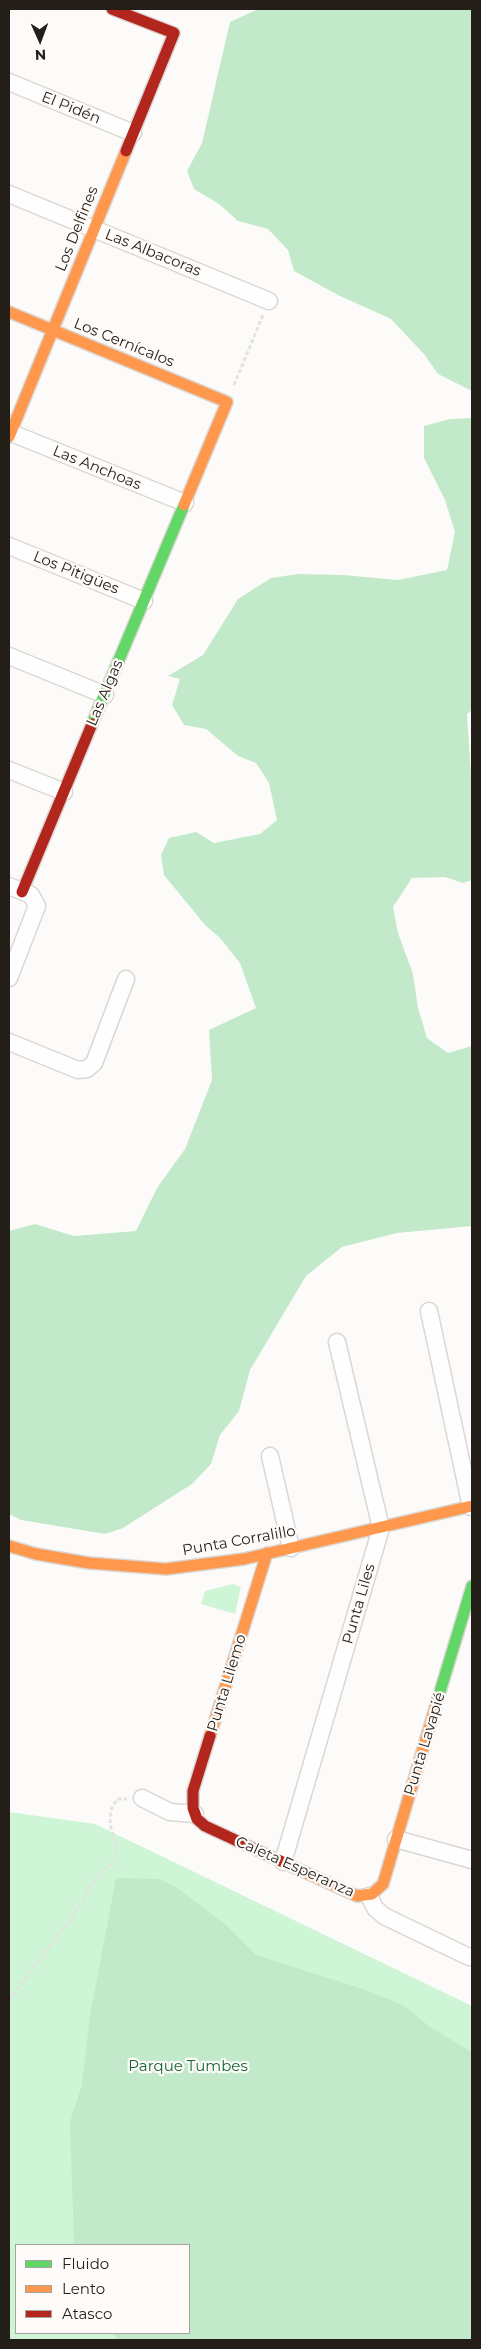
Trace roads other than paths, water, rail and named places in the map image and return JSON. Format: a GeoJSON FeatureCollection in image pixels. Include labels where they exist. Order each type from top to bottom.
{"type":"FeatureCollection","features":[{"type":"Feature","properties":{"kind":"street","name":"Los Delfines"},"geometry":{"type":"LineString","coordinates":[[9,434],[174,33],[112,9]]}},
{"type":"Feature","properties":{"kind":"street","name":"El Pidén"},"geometry":{"type":"LineString","coordinates":[[9,82],[133,133]]}},
{"type":"Feature","properties":{"kind":"street","name":"Las Albacoras"},"geometry":{"type":"LineString","coordinates":[[9,194],[269,301]]}},
{"type":"Feature","properties":{"kind":"street","name":"Los Cernícalos"},"geometry":{"type":"LineString","coordinates":[[9,312],[227,402]]}},
{"type":"Feature","properties":{"kind":"street","name":"Las Algas"},"geometry":{"type":"LineString","coordinates":[[9,978],[37,906],[34,898],[16,889],[64,792],[227,402]]}},
{"type":"Feature","properties":{"kind":"street","name":"Las Anchoas"},"geometry":{"type":"LineString","coordinates":[[9,434],[185,503]]}},
{"type":"Feature","properties":{"kind":"street","name":"Los Pitigües"},"geometry":{"type":"LineString","coordinates":[[9,546],[144,600]]}},
{"type":"Feature","properties":{"kind":"street"},"geometry":{"type":"LineString","coordinates":[[9,656],[105,695]]}},
{"type":"Feature","properties":{"kind":"street"},"geometry":{"type":"LineString","coordinates":[[9,770],[64,792]]}},
{"type":"Feature","properties":{"kind":"street"},"geometry":{"type":"LineString","coordinates":[[9,1042],[78,1070],[87,1069],[94,1063],[126,978]]}},
{"type":"Feature","properties":{"kind":"street"},"geometry":{"type":"LineString","coordinates":[[429,1311],[471,1507]]}},
{"type":"Feature","properties":{"kind":"street","name":"Punta Liles"},"geometry":{"type":"LineString","coordinates":[[284,1862],[381,1528],[337,1342]]}},
{"type":"Feature","properties":{"kind":"street"},"geometry":{"type":"LineString","coordinates":[[270,1456],[291,1548]]}},
{"type":"Feature","properties":{"kind":"street","name":"Punta Corralillo"},"geometry":{"type":"LineString","coordinates":[[9,1546],[45,1555],[127,1568],[189,1567],[291,1548],[471,1507]]}},
{"type":"Feature","properties":{"kind":"street","name":"Punta Lilemo"},"geometry":{"type":"LineString","coordinates":[[195,1814],[192,1802],[193,1790],[267,1553]]}},
{"type":"Feature","properties":{"kind":"street","name":"Punta Lavapié"},"geometry":{"type":"LineString","coordinates":[[369,1896],[376,1892],[383,1884],[472,1586]]}},
{"type":"Feature","properties":{"kind":"street"},"geometry":{"type":"LineString","coordinates":[[142,1798],[170,1812],[195,1814]]}},
{"type":"Feature","properties":{"kind":"street","name":"Caleta Esperanza"},"geometry":{"type":"LineString","coordinates":[[195,1814],[205,1826],[353,1895],[369,1896],[375,1908],[384,1916],[469,1957]]}},
{"type":"Feature","properties":{"kind":"street"},"geometry":{"type":"LineString","coordinates":[[396,1839],[472,1860]]}},
{"type":"Feature","properties":{"kind":"park label","name":"Parque Tumbes"},"geometry":{"type":"Point","coordinates":[188,2067]}}]}
